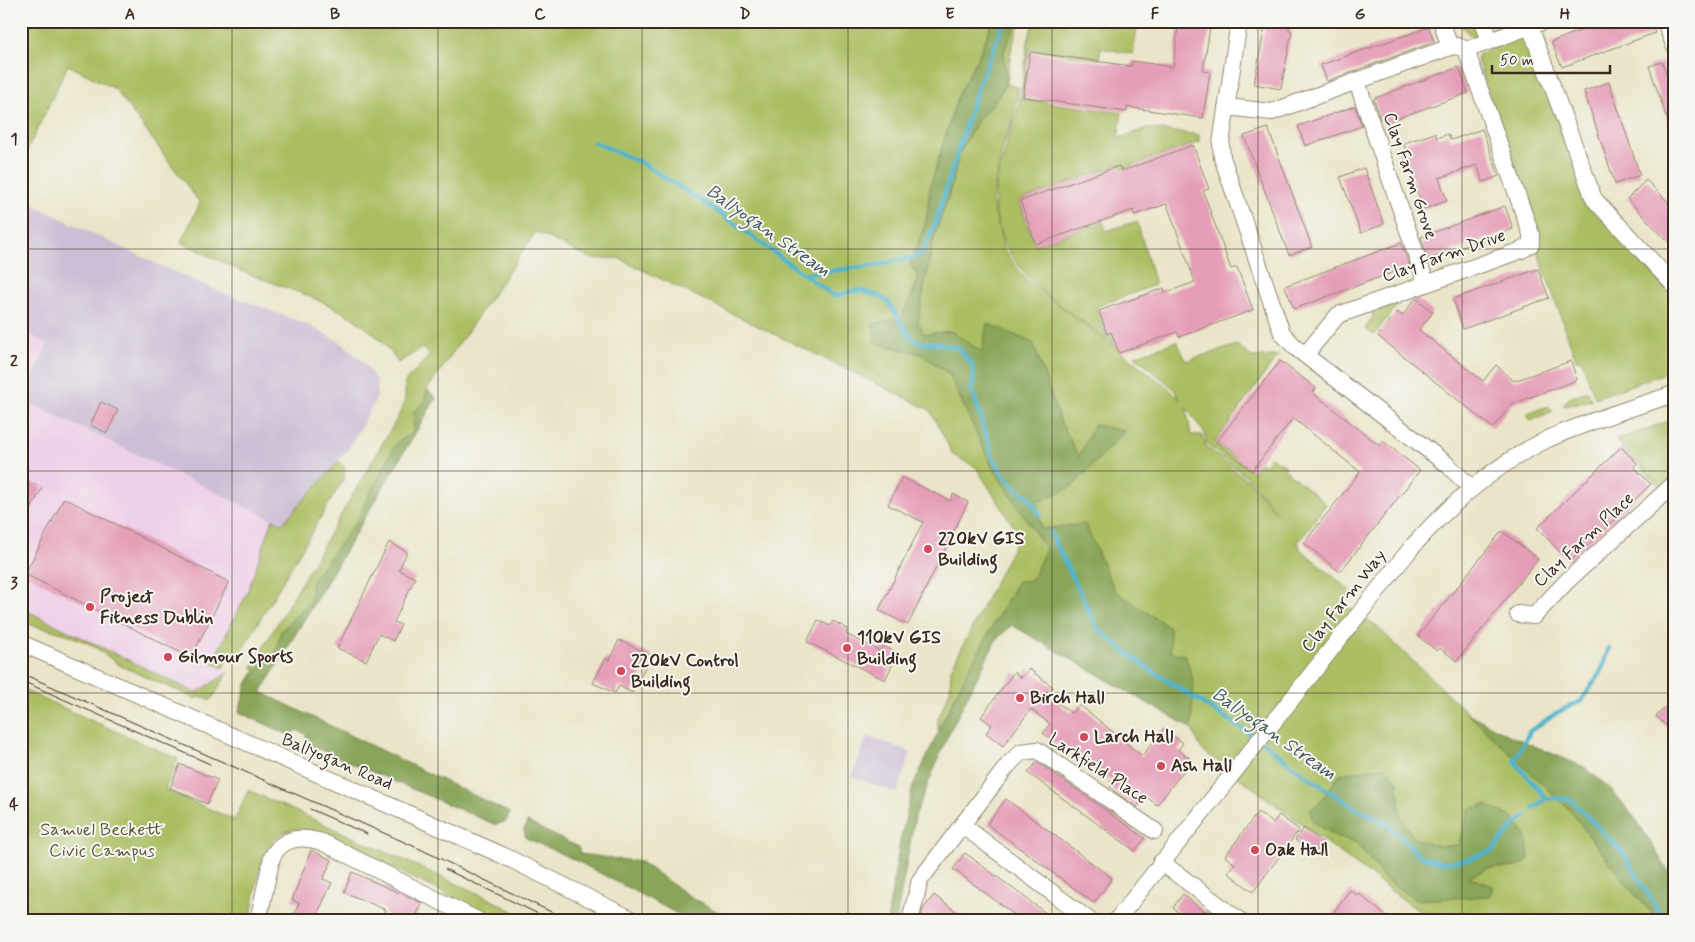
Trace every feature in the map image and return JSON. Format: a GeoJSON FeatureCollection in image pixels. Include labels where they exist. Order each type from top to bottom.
{"type":"FeatureCollection","features":[{"type":"Feature","properties":{"kind":"street"},"geometry":{"type":"LineString","coordinates":[[1239,21],[1221,144],[1222,157],[1282,333],[1305,355],[1450,466],[1472,489]]}},
{"type":"Feature","properties":{"kind":"street","name":"Clay Farm Drive"},"geometry":{"type":"LineString","coordinates":[[1305,355],[1338,315],[1522,250],[1531,244],[1531,234],[1458,49],[1441,21]]}},
{"type":"Feature","properties":{"kind":"street"},"geometry":{"type":"LineString","coordinates":[[1483,21],[1490,41]]}},
{"type":"Feature","properties":{"kind":"street"},"geometry":{"type":"LineString","coordinates":[[1665,21],[1674,45]]}},
{"type":"Feature","properties":{"kind":"street"},"geometry":{"type":"LineString","coordinates":[[1226,107],[1272,112],[1357,82],[1458,49],[1490,41],[1537,24],[1594,199],[1674,285]]}},
{"type":"Feature","properties":{"kind":"street","name":"Clay Farm Grove"},"geometry":{"type":"LineString","coordinates":[[1357,82],[1426,283]]}},
{"type":"Feature","properties":{"kind":"street","name":"Clay Farm Way"},"geometry":{"type":"LineString","coordinates":[[1116,921],[1161,862],[1423,535],[1448,508],[1488,476],[1548,439],[1674,394]]}},
{"type":"Feature","properties":{"kind":"street","name":"Clay Farm Place"},"geometry":{"type":"LineString","coordinates":[[1518,614],[1534,616],[1567,581],[1674,484]]}},
{"type":"Feature","properties":{"kind":"street","name":"Ballyogan Road"},"geometry":{"type":"LineString","coordinates":[[21,643],[468,840],[635,921]]}},
{"type":"Feature","properties":{"kind":"street","name":"Larkfield Place"},"geometry":{"type":"LineString","coordinates":[[910,921],[920,880],[1021,752],[1038,750],[1155,831]]}},
{"type":"Feature","properties":{"kind":"street"},"geometry":{"type":"LineString","coordinates":[[962,825],[1090,921]]}},
{"type":"Feature","properties":{"kind":"street"},"geometry":{"type":"LineString","coordinates":[[258,921],[272,857],[277,848],[286,841],[307,837],[322,842],[447,914],[477,920]]}},
{"type":"Feature","properties":{"kind":"street"},"geometry":{"type":"LineString","coordinates":[[1161,862],[1240,921]]}},
{"type":"Feature","properties":{"kind":"shaded area"},"geometry":{"type":"Polygon","coordinates":[[[21,199],[216,290],[306,324],[342,343],[363,361],[377,382],[377,397],[349,448],[282,524],[21,399],[48,344],[21,330],[21,199]]]}},
{"type":"Feature","properties":{"kind":"shaded area"},"geometry":{"type":"Polygon","coordinates":[[[21,330],[48,343],[21,399],[21,330]]]}},
{"type":"Feature","properties":{"kind":"shaded area"},"geometry":{"type":"Polygon","coordinates":[[[21,399],[273,519],[247,593],[213,663],[229,671],[225,676],[196,693],[21,608],[21,399]]]}},
{"type":"Feature","properties":{"kind":"shaded area"},"geometry":{"type":"Polygon","coordinates":[[[867,736],[911,752],[897,793],[852,777],[867,736]]]}},
{"type":"Feature","properties":{"kind":"green space"},"geometry":{"type":"Polygon","coordinates":[[[28,21],[993,21],[980,53],[958,95],[930,187],[934,237],[949,194],[959,154],[979,118],[994,103],[1006,84],[1004,50],[1018,21],[1020,21],[1011,50],[1007,84],[1019,88],[1012,123],[1002,150],[992,201],[1004,249],[1021,274],[1044,294],[1166,386],[1180,400],[1174,389],[1135,356],[1177,341],[1186,361],[1237,345],[1252,357],[1278,356],[1215,442],[1253,472],[1261,462],[1265,465],[1270,457],[1286,466],[1284,469],[1326,504],[1300,540],[1298,539],[1300,549],[1351,591],[1343,603],[1375,625],[1567,807],[1632,891],[1659,921],[1432,921],[1202,750],[1191,728],[1012,625],[1018,581],[965,676],[938,730],[938,719],[950,690],[951,669],[1019,535],[976,467],[953,455],[930,410],[618,258],[592,259],[536,232],[427,390],[436,398],[261,692],[247,684],[256,669],[252,667],[398,417],[405,400],[405,382],[430,355],[422,348],[398,363],[385,345],[352,318],[314,299],[226,264],[181,242],[200,203],[115,89],[68,65],[21,163],[21,52],[28,21]],[[1186,407],[1191,435],[1202,435],[1206,447],[1246,479],[1277,513],[1247,477],[1206,444],[1205,434],[1186,407]]]}},
{"type":"Feature","properties":{"kind":"green space"},"geometry":{"type":"Polygon","coordinates":[[[993,21],[1018,21],[1004,50],[1006,84],[994,103],[979,118],[959,154],[949,194],[934,237],[918,321],[924,334],[951,331],[982,352],[987,323],[1033,343],[1060,421],[1079,457],[1094,425],[1125,431],[1073,486],[1037,503],[1041,529],[1085,524],[1115,591],[1170,628],[1170,652],[1185,655],[1194,683],[1191,728],[1012,625],[996,640],[948,735],[915,816],[896,921],[887,921],[900,841],[913,786],[965,676],[1018,581],[1031,581],[1046,549],[992,467],[949,374],[921,354],[875,343],[873,324],[902,317],[919,278],[910,264],[926,222],[930,187],[958,95],[980,53],[993,21]]]}},
{"type":"Feature","properties":{"kind":"green space"},"geometry":{"type":"Polygon","coordinates":[[[1034,21],[1138,21],[1133,54],[1101,48],[1099,59],[1029,49],[1022,99],[1122,113],[1118,139],[1147,128],[1199,135],[1199,142],[1122,169],[1120,164],[1019,201],[1035,245],[1103,222],[1106,231],[1137,221],[1155,285],[1096,307],[1106,335],[1110,335],[1115,345],[1039,288],[1009,251],[1000,230],[995,207],[997,182],[1019,103],[1028,41],[1034,21]]]}},
{"type":"Feature","properties":{"kind":"green space"},"geometry":{"type":"Polygon","coordinates":[[[1457,21],[1474,21],[1477,36],[1473,38],[1457,21]]]}},
{"type":"Feature","properties":{"kind":"green space"},"geometry":{"type":"Polygon","coordinates":[[[1520,38],[1527,40],[1589,207],[1674,296],[1674,370],[1595,398],[1581,359],[1576,360],[1537,249],[1540,236],[1477,59],[1480,53],[1520,38]]]}},
{"type":"Feature","properties":{"kind":"green space"},"geometry":{"type":"Polygon","coordinates":[[[1399,303],[1374,335],[1365,329],[1373,317],[1372,313],[1399,303]]]}},
{"type":"Feature","properties":{"kind":"green space"},"geometry":{"type":"Polygon","coordinates":[[[427,390],[436,398],[261,692],[510,813],[506,821],[496,825],[307,744],[306,734],[297,730],[289,735],[239,712],[247,684],[264,662],[276,652],[281,631],[310,601],[312,580],[360,517],[365,503],[397,442],[413,433],[414,412],[424,402],[427,390]]]}},
{"type":"Feature","properties":{"kind":"green space"},"geometry":{"type":"Polygon","coordinates":[[[1587,391],[1591,400],[1564,406],[1564,403],[1571,397],[1587,391]]]}},
{"type":"Feature","properties":{"kind":"green space"},"geometry":{"type":"Polygon","coordinates":[[[1548,406],[1553,411],[1531,421],[1526,414],[1548,406]]]}},
{"type":"Feature","properties":{"kind":"green space"},"geometry":{"type":"Polygon","coordinates":[[[1674,419],[1674,479],[1663,490],[1616,440],[1674,419]]]}},
{"type":"Feature","properties":{"kind":"green space"},"geometry":{"type":"Polygon","coordinates":[[[339,461],[345,468],[344,478],[239,655],[231,652],[223,668],[212,663],[247,593],[273,519],[282,524],[339,461]]]}},
{"type":"Feature","properties":{"kind":"green space"},"geometry":{"type":"Polygon","coordinates":[[[21,608],[196,693],[228,673],[212,699],[209,701],[207,697],[194,698],[121,666],[92,645],[66,634],[24,623],[21,621],[21,608]]]}},
{"type":"Feature","properties":{"kind":"green space","name":"Samuel Beckett Civic Campus"},"geometry":{"type":"Polygon","coordinates":[[[21,689],[178,759],[165,790],[235,820],[248,790],[484,896],[532,921],[480,921],[483,912],[318,832],[298,829],[283,833],[272,842],[265,854],[256,887],[250,921],[21,921],[21,689]]]}},
{"type":"Feature","properties":{"kind":"green space"},"geometry":{"type":"Polygon","coordinates":[[[1466,712],[1504,733],[1584,767],[1611,789],[1638,822],[1674,881],[1674,921],[1659,921],[1632,891],[1567,807],[1466,712]]]}},
{"type":"Feature","properties":{"kind":"green space"},"geometry":{"type":"Polygon","coordinates":[[[1385,767],[1398,781],[1400,816],[1415,839],[1441,846],[1458,845],[1470,808],[1486,805],[1512,817],[1527,838],[1529,859],[1518,867],[1488,868],[1469,877],[1493,886],[1490,896],[1416,900],[1386,880],[1356,842],[1335,836],[1313,822],[1309,810],[1320,802],[1340,774],[1385,767]]]}},
{"type":"Feature","properties":{"kind":"green space"},"geometry":{"type":"Polygon","coordinates":[[[527,822],[578,847],[580,854],[641,862],[686,894],[734,921],[691,921],[573,859],[526,838],[524,830],[527,822]]]}},
{"type":"Feature","properties":{"kind":"building"},"geometry":{"type":"Polygon","coordinates":[[[1179,21],[1211,21],[1203,71],[1210,72],[1203,118],[1127,107],[1127,112],[1023,97],[1030,52],[1131,66],[1132,61],[1173,67],[1179,21]]]}},
{"type":"Feature","properties":{"kind":"building"},"geometry":{"type":"Polygon","coordinates":[[[1266,21],[1290,21],[1289,30],[1292,31],[1281,89],[1254,84],[1266,21]]]}},
{"type":"Feature","properties":{"kind":"building"},"geometry":{"type":"Polygon","coordinates":[[[1605,21],[1650,21],[1655,33],[1562,67],[1551,42],[1605,21]]]}},
{"type":"Feature","properties":{"kind":"building"},"geometry":{"type":"Polygon","coordinates":[[[1429,27],[1434,42],[1327,81],[1321,65],[1429,27]]]}},
{"type":"Feature","properties":{"kind":"building"},"geometry":{"type":"Polygon","coordinates":[[[1662,62],[1674,96],[1674,133],[1672,133],[1649,66],[1662,62]]]}},
{"type":"Feature","properties":{"kind":"building"},"geometry":{"type":"Polygon","coordinates":[[[1459,67],[1468,93],[1384,123],[1382,118],[1380,119],[1375,98],[1459,67]]]}},
{"type":"Feature","properties":{"kind":"building"},"geometry":{"type":"Polygon","coordinates":[[[1609,82],[1640,175],[1615,184],[1584,91],[1609,82]]]}},
{"type":"Feature","properties":{"kind":"building"},"geometry":{"type":"Polygon","coordinates":[[[1355,106],[1362,126],[1305,146],[1298,126],[1355,106]]]}},
{"type":"Feature","properties":{"kind":"building"},"geometry":{"type":"Polygon","coordinates":[[[1268,128],[1312,247],[1289,255],[1244,136],[1268,128]]]}},
{"type":"Feature","properties":{"kind":"building"},"geometry":{"type":"Polygon","coordinates":[[[1482,129],[1499,176],[1483,182],[1477,165],[1439,178],[1447,201],[1424,209],[1403,153],[1406,152],[1404,143],[1435,133],[1437,138],[1448,134],[1451,140],[1482,129]]]}},
{"type":"Feature","properties":{"kind":"building"},"geometry":{"type":"Polygon","coordinates":[[[1193,145],[1209,189],[1203,191],[1231,269],[1237,267],[1253,310],[1179,337],[1177,332],[1119,353],[1111,332],[1107,334],[1099,311],[1164,288],[1165,293],[1195,282],[1167,204],[1134,215],[1133,210],[1036,244],[1020,201],[1119,166],[1122,171],[1193,145]]]}},
{"type":"Feature","properties":{"kind":"building"},"geometry":{"type":"Polygon","coordinates":[[[1364,168],[1384,224],[1361,233],[1340,177],[1364,168]]]}},
{"type":"Feature","properties":{"kind":"building"},"geometry":{"type":"Polygon","coordinates":[[[1646,180],[1674,208],[1674,248],[1627,199],[1646,180]]]}},
{"type":"Feature","properties":{"kind":"building"},"geometry":{"type":"Polygon","coordinates":[[[1505,206],[1513,229],[1428,259],[1421,237],[1505,206]]]}},
{"type":"Feature","properties":{"kind":"building"},"geometry":{"type":"Polygon","coordinates":[[[1401,243],[1410,266],[1294,309],[1285,286],[1401,243]]]}},
{"type":"Feature","properties":{"kind":"building"},"geometry":{"type":"Polygon","coordinates":[[[1538,269],[1549,298],[1463,329],[1453,299],[1538,269]]]}},
{"type":"Feature","properties":{"kind":"building"},"geometry":{"type":"Polygon","coordinates":[[[1416,298],[1433,312],[1419,330],[1483,381],[1496,365],[1514,381],[1571,361],[1577,380],[1512,404],[1493,428],[1378,336],[1397,312],[1402,316],[1416,298]]]}},
{"type":"Feature","properties":{"kind":"building"},"geometry":{"type":"Polygon","coordinates":[[[1280,361],[1316,388],[1313,393],[1380,446],[1383,441],[1420,470],[1340,572],[1304,543],[1360,472],[1293,418],[1252,471],[1216,442],[1280,361]]]}},
{"type":"Feature","properties":{"kind":"building"},"geometry":{"type":"Polygon","coordinates":[[[101,402],[118,410],[107,433],[90,425],[101,402]]]}},
{"type":"Feature","properties":{"kind":"building"},"geometry":{"type":"Polygon","coordinates":[[[1621,447],[1637,463],[1634,467],[1651,484],[1570,562],[1537,528],[1621,447]]]}},
{"type":"Feature","properties":{"kind":"building","name":"220kV GIS Building"},"geometry":{"type":"Polygon","coordinates":[[[902,477],[950,501],[953,494],[968,502],[908,625],[879,610],[923,522],[888,505],[902,477]]]}},
{"type":"Feature","properties":{"kind":"building"},"geometry":{"type":"Polygon","coordinates":[[[21,478],[42,488],[21,529],[21,478]]]}},
{"type":"Feature","properties":{"kind":"building"},"geometry":{"type":"Polygon","coordinates":[[[64,498],[229,582],[191,658],[25,574],[64,498]]]}},
{"type":"Feature","properties":{"kind":"building"},"geometry":{"type":"Polygon","coordinates":[[[1502,531],[1538,559],[1457,661],[1440,648],[1437,651],[1418,636],[1502,531]]]}},
{"type":"Feature","properties":{"kind":"building"},"geometry":{"type":"Polygon","coordinates":[[[389,542],[407,552],[399,570],[415,578],[394,622],[401,625],[393,641],[379,634],[366,661],[337,648],[389,542]]]}},
{"type":"Feature","properties":{"kind":"building","name":"110kV GIS Building"},"geometry":{"type":"Polygon","coordinates":[[[818,620],[830,626],[833,621],[848,629],[846,634],[880,651],[883,646],[898,653],[885,680],[807,642],[818,620]]]}},
{"type":"Feature","properties":{"kind":"building","name":"220kV Control Building"},"geometry":{"type":"Polygon","coordinates":[[[619,640],[651,655],[632,693],[619,686],[615,693],[593,683],[606,658],[609,660],[619,640]]]}},
{"type":"Feature","properties":{"kind":"building"},"geometry":{"type":"Polygon","coordinates":[[[1029,669],[1053,687],[1048,695],[1071,713],[1080,705],[1142,756],[1164,728],[1183,743],[1178,750],[1192,760],[1157,805],[1145,796],[1137,807],[1118,794],[1110,787],[1113,783],[1071,748],[1067,752],[1043,733],[1050,724],[1031,709],[1003,746],[986,733],[992,725],[981,717],[1014,672],[1021,678],[1029,669]]]}},
{"type":"Feature","properties":{"kind":"building"},"geometry":{"type":"Polygon","coordinates":[[[1674,699],[1674,734],[1656,716],[1674,699]]]}},
{"type":"Feature","properties":{"kind":"building"},"geometry":{"type":"Polygon","coordinates":[[[1037,762],[1145,838],[1135,851],[1028,773],[1037,762]]]}},
{"type":"Feature","properties":{"kind":"building"},"geometry":{"type":"Polygon","coordinates":[[[180,764],[218,780],[207,804],[170,788],[180,764]]]}},
{"type":"Feature","properties":{"kind":"building"},"geometry":{"type":"Polygon","coordinates":[[[1006,799],[1112,878],[1094,903],[987,824],[1006,799]]]}},
{"type":"Feature","properties":{"kind":"building","name":"Oak Hall"},"geometry":{"type":"Polygon","coordinates":[[[1258,812],[1273,823],[1279,815],[1299,830],[1253,892],[1228,873],[1235,864],[1225,856],[1258,812]]]}},
{"type":"Feature","properties":{"kind":"building"},"geometry":{"type":"Polygon","coordinates":[[[1304,828],[1323,843],[1314,854],[1295,840],[1304,828]]]}},
{"type":"Feature","properties":{"kind":"building"},"geometry":{"type":"Polygon","coordinates":[[[311,850],[332,860],[323,879],[332,883],[314,921],[291,921],[299,903],[292,900],[311,850]]]}},
{"type":"Feature","properties":{"kind":"building"},"geometry":{"type":"Polygon","coordinates":[[[965,853],[1056,921],[1023,921],[953,869],[965,853]]]}},
{"type":"Feature","properties":{"kind":"building"},"geometry":{"type":"Polygon","coordinates":[[[352,872],[422,903],[414,921],[387,921],[389,916],[385,914],[386,910],[344,892],[352,872]]]}},
{"type":"Feature","properties":{"kind":"building"},"geometry":{"type":"Polygon","coordinates":[[[1350,890],[1358,896],[1359,894],[1392,921],[1327,921],[1350,890]]]}},
{"type":"Feature","properties":{"kind":"building"},"geometry":{"type":"Polygon","coordinates":[[[1183,894],[1218,921],[1190,921],[1173,908],[1183,894]]]}},
{"type":"Feature","properties":{"kind":"building"},"geometry":{"type":"Polygon","coordinates":[[[934,895],[969,921],[920,921],[923,909],[934,895]]]}},
{"type":"Feature","properties":{"kind":"waterway"},"geometry":{"type":"LineString","coordinates":[[806,274],[878,265],[921,255],[936,222],[977,89],[1005,21]]}},
{"type":"Feature","properties":{"kind":"waterway","name":"Ballyogan Stream"},"geometry":{"type":"LineString","coordinates":[[594,142],[642,163],[714,209],[834,296],[858,290],[879,296],[888,302],[911,338],[920,343],[936,343],[958,348],[972,364],[974,376],[972,389],[993,458],[1006,478],[1019,491],[1029,497],[1040,515]]}},
{"type":"Feature","properties":{"kind":"waterway","name":"Ballyogan Stream"},"geometry":{"type":"LineString","coordinates":[[1050,532],[1098,629],[1143,665],[1257,738]]}},
{"type":"Feature","properties":{"kind":"waterway"},"geometry":{"type":"LineString","coordinates":[[1546,798],[1514,761],[1530,731],[1558,712],[1581,701],[1601,672],[1609,648]]}},
{"type":"Feature","properties":{"kind":"waterway","name":"Ballyogan Stream"},"geometry":{"type":"LineString","coordinates":[[1263,742],[1298,770],[1355,808],[1385,822],[1420,856],[1444,863],[1468,859],[1492,851],[1518,822],[1526,816]]}},
{"type":"Feature","properties":{"kind":"waterway","name":"Ballyogan Stream"},"geometry":{"type":"LineString","coordinates":[[1533,809],[1546,798],[1570,799],[1624,854],[1660,914],[1667,921]]}},
{"type":"Feature","properties":{"kind":"tram line"},"geometry":{"type":"LineString","coordinates":[[21,673],[420,849],[570,921]]}},
{"type":"Feature","properties":{"kind":"tram line"},"geometry":{"type":"LineString","coordinates":[[22,681],[210,764]]}},
{"type":"Feature","properties":{"kind":"tram line"},"geometry":{"type":"LineString","coordinates":[[310,809],[367,834]]}},
{"type":"Feature","properties":{"kind":"tram line"},"geometry":{"type":"LineString","coordinates":[[445,869],[553,921]]}},
{"type":"Feature","properties":{"kind":"place","name":"220kV GIS Building"},"geometry":{"type":"Point","coordinates":[928,549]}},
{"type":"Feature","properties":{"kind":"place","name":"Project Fitness Dublin"},"geometry":{"type":"Point","coordinates":[90,607]}},
{"type":"Feature","properties":{"kind":"place","name":"110kV GIS Building"},"geometry":{"type":"Point","coordinates":[847,648]}},
{"type":"Feature","properties":{"kind":"place","name":"Gilmour Sports"},"geometry":{"type":"Point","coordinates":[168,657]}},
{"type":"Feature","properties":{"kind":"place","name":"220kV Control Building"},"geometry":{"type":"Point","coordinates":[621,671]}},
{"type":"Feature","properties":{"kind":"place","name":"Birch Hall"},"geometry":{"type":"Point","coordinates":[1020,698]}},
{"type":"Feature","properties":{"kind":"place","name":"Larch Hall"},"geometry":{"type":"Point","coordinates":[1084,737]}},
{"type":"Feature","properties":{"kind":"place","name":"Ash Hall"},"geometry":{"type":"Point","coordinates":[1161,766]}},
{"type":"Feature","properties":{"kind":"place","name":"Oak Hall"},"geometry":{"type":"Point","coordinates":[1255,850]}}]}
